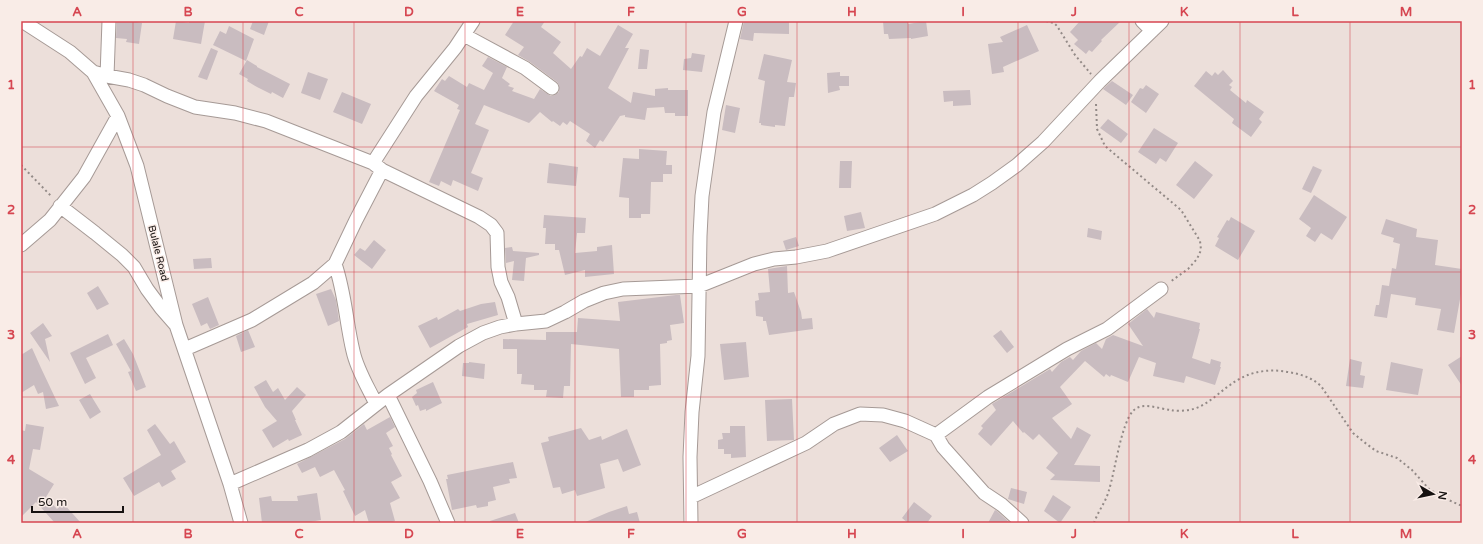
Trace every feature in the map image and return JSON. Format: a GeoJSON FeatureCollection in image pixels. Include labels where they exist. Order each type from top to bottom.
{"type":"FeatureCollection","features":[{"type":"Feature","properties":{"kind":"street","name":"Bulale Road"},"geometry":{"type":"LineString","coordinates":[[22,21],[70,52],[93,72],[118,116],[138,166],[176,325],[230,484],[240,523]]}},
{"type":"Feature","properties":{"kind":"street"},"geometry":{"type":"LineString","coordinates":[[107,76],[109,21]]}},
{"type":"Feature","properties":{"kind":"street"},"geometry":{"type":"LineString","coordinates":[[185,349],[258,316],[313,283],[335,264],[356,220],[378,167],[416,96],[456,48],[473,21]]}},
{"type":"Feature","properties":{"kind":"street"},"geometry":{"type":"LineString","coordinates":[[691,523],[691,419],[698,356],[700,236],[706,160],[714,112],[736,21]]}},
{"type":"Feature","properties":{"kind":"street"},"geometry":{"type":"LineString","coordinates":[[1142,21],[1152,30]]}},
{"type":"Feature","properties":{"kind":"street"},"geometry":{"type":"LineString","coordinates":[[230,484],[308,450],[341,432],[388,395],[459,346],[483,333],[500,327],[546,321],[584,301],[604,293],[623,289],[699,286],[754,264],[774,259],[796,257],[827,251],[935,214],[973,195],[1017,165],[1043,142],[1097,84],[1162,21]]}},
{"type":"Feature","properties":{"kind":"street"},"geometry":{"type":"LineString","coordinates":[[464,35],[524,68],[552,88]]}},
{"type":"Feature","properties":{"kind":"street"},"geometry":{"type":"LineString","coordinates":[[93,72],[144,84],[167,96],[196,107],[235,113],[266,121],[378,167],[479,217],[491,225],[497,234],[498,267],[501,282],[508,297],[516,324]]}},
{"type":"Feature","properties":{"kind":"street"},"geometry":{"type":"LineString","coordinates":[[21,245],[50,220],[84,177],[118,116]]}},
{"type":"Feature","properties":{"kind":"street"},"geometry":{"type":"LineString","coordinates":[[60,206],[95,233],[134,267],[147,289],[176,325]]}},
{"type":"Feature","properties":{"kind":"street"},"geometry":{"type":"LineString","coordinates":[[335,264],[344,298],[353,352],[376,404]]}},
{"type":"Feature","properties":{"kind":"street"},"geometry":{"type":"LineString","coordinates":[[936,435],[972,408],[1030,371],[1067,349],[1107,329],[1161,289]]}},
{"type":"Feature","properties":{"kind":"street"},"geometry":{"type":"LineString","coordinates":[[388,395],[430,481],[448,523]]}},
{"type":"Feature","properties":{"kind":"street"},"geometry":{"type":"LineString","coordinates":[[691,497],[806,443],[834,424],[860,414],[884,415],[905,421],[936,435],[943,447],[979,487],[1022,523]]}},
{"type":"Feature","properties":{"kind":"path"},"geometry":{"type":"LineString","coordinates":[[1046,21],[1054,23],[1058,26],[1075,56],[1097,84],[1097,129],[1105,146],[1180,210],[1200,240],[1200,250],[1197,259],[1188,269],[1161,289]]}},
{"type":"Feature","properties":{"kind":"path"},"geometry":{"type":"LineString","coordinates":[[21,165],[60,206]]}},
{"type":"Feature","properties":{"kind":"path"},"geometry":{"type":"LineString","coordinates":[[1094,523],[1108,495],[1122,435],[1133,411],[1139,407],[1150,406],[1171,411],[1188,410],[1201,406],[1231,384],[1249,374],[1264,370],[1300,374],[1315,380],[1353,433],[1376,451],[1397,458],[1412,470],[1429,489],[1442,498],[1462,506]]}},
{"type":"Feature","properties":{"kind":"building"},"geometry":{"type":"Polygon","coordinates":[[[117,21],[142,23],[139,44],[126,42],[127,39],[116,38],[117,21]]]}},
{"type":"Feature","properties":{"kind":"building"},"geometry":{"type":"Polygon","coordinates":[[[176,21],[189,23],[189,21],[205,21],[201,44],[173,39],[176,21]]]}},
{"type":"Feature","properties":{"kind":"building"},"geometry":{"type":"Polygon","coordinates":[[[253,21],[269,21],[264,35],[250,29],[253,21]]]}},
{"type":"Feature","properties":{"kind":"building"},"geometry":{"type":"Polygon","coordinates":[[[514,21],[545,21],[541,27],[561,42],[553,53],[571,69],[580,56],[582,57],[587,48],[600,56],[618,25],[633,34],[625,48],[629,48],[608,88],[631,103],[633,92],[655,96],[655,89],[668,88],[668,90],[688,90],[688,116],[675,116],[675,113],[665,113],[664,107],[647,108],[645,120],[625,117],[625,115],[620,116],[603,142],[600,140],[595,148],[586,141],[590,134],[570,121],[567,125],[563,122],[560,126],[553,121],[552,122],[540,112],[529,123],[484,105],[475,124],[489,130],[471,173],[483,178],[478,191],[453,180],[451,186],[441,181],[439,186],[429,182],[460,110],[457,109],[459,105],[434,91],[442,79],[445,81],[449,76],[467,87],[469,83],[484,90],[493,73],[482,66],[488,57],[507,67],[502,78],[510,84],[508,86],[514,88],[512,91],[534,99],[540,89],[551,96],[559,92],[559,85],[557,82],[518,55],[524,47],[505,35],[514,21]]]}},
{"type":"Feature","properties":{"kind":"building"},"geometry":{"type":"Polygon","coordinates":[[[744,21],[789,21],[789,34],[754,33],[753,41],[740,39],[744,21]]]}},
{"type":"Feature","properties":{"kind":"building"},"geometry":{"type":"Polygon","coordinates":[[[883,21],[908,21],[908,24],[926,21],[928,36],[911,39],[889,39],[888,34],[884,34],[883,21]]]}},
{"type":"Feature","properties":{"kind":"building"},"geometry":{"type":"Polygon","coordinates":[[[1080,21],[1121,21],[1101,40],[1102,41],[1092,52],[1089,50],[1086,54],[1074,44],[1078,40],[1070,32],[1080,21]]]}},
{"type":"Feature","properties":{"kind":"building"},"geometry":{"type":"Polygon","coordinates":[[[1027,25],[1039,51],[1003,67],[1004,72],[992,74],[988,44],[1003,42],[1000,37],[1027,25]]]}},
{"type":"Feature","properties":{"kind":"building"},"geometry":{"type":"Polygon","coordinates":[[[229,26],[254,39],[246,61],[213,45],[220,31],[226,34],[229,26]]]}},
{"type":"Feature","properties":{"kind":"building"},"geometry":{"type":"Polygon","coordinates":[[[211,48],[218,51],[207,80],[198,77],[211,48]]]}},
{"type":"Feature","properties":{"kind":"building"},"geometry":{"type":"Polygon","coordinates":[[[640,49],[649,50],[647,69],[638,69],[640,49]]]}},
{"type":"Feature","properties":{"kind":"building"},"geometry":{"type":"Polygon","coordinates":[[[692,53],[705,55],[702,72],[683,70],[684,59],[691,58],[692,53]]]}},
{"type":"Feature","properties":{"kind":"building"},"geometry":{"type":"Polygon","coordinates":[[[764,54],[792,60],[787,82],[796,83],[794,97],[789,97],[785,126],[775,125],[775,127],[761,125],[761,123],[759,123],[765,81],[758,79],[764,54]]]}},
{"type":"Feature","properties":{"kind":"building"},"geometry":{"type":"Polygon","coordinates":[[[247,60],[257,67],[290,84],[283,98],[272,92],[271,94],[257,87],[247,81],[248,79],[239,74],[247,60]]]}},
{"type":"Feature","properties":{"kind":"building"},"geometry":{"type":"Polygon","coordinates":[[[1223,70],[1233,81],[1229,85],[1232,87],[1230,90],[1246,103],[1247,100],[1264,112],[1259,119],[1262,122],[1251,137],[1232,123],[1234,119],[1194,86],[1206,71],[1212,76],[1215,72],[1218,75],[1223,70]]]}},
{"type":"Feature","properties":{"kind":"building"},"geometry":{"type":"Polygon","coordinates":[[[308,72],[328,79],[320,100],[301,93],[308,72]]]}},
{"type":"Feature","properties":{"kind":"building"},"geometry":{"type":"Polygon","coordinates":[[[840,72],[840,76],[849,76],[849,86],[839,86],[840,90],[828,93],[827,73],[840,72]]]}},
{"type":"Feature","properties":{"kind":"building"},"geometry":{"type":"Polygon","coordinates":[[[1112,81],[1133,95],[1126,105],[1103,89],[1112,81]]]}},
{"type":"Feature","properties":{"kind":"building"},"geometry":{"type":"Polygon","coordinates":[[[1146,85],[1159,94],[1146,113],[1131,102],[1140,88],[1143,89],[1146,85]]]}},
{"type":"Feature","properties":{"kind":"building"},"geometry":{"type":"Polygon","coordinates":[[[970,90],[971,105],[953,106],[953,101],[944,102],[943,91],[970,90]]]}},
{"type":"Feature","properties":{"kind":"building"},"geometry":{"type":"Polygon","coordinates":[[[342,92],[371,104],[362,124],[333,112],[342,92]]]}},
{"type":"Feature","properties":{"kind":"building"},"geometry":{"type":"Polygon","coordinates":[[[726,105],[740,108],[735,133],[722,130],[726,105]]]}},
{"type":"Feature","properties":{"kind":"building"},"geometry":{"type":"Polygon","coordinates":[[[1108,119],[1128,134],[1121,143],[1100,128],[1108,119]]]}},
{"type":"Feature","properties":{"kind":"building"},"geometry":{"type":"Polygon","coordinates":[[[1154,128],[1178,143],[1166,162],[1160,158],[1156,164],[1138,152],[1154,128]]]}},
{"type":"Feature","properties":{"kind":"building"},"geometry":{"type":"Polygon","coordinates":[[[639,149],[667,151],[666,165],[672,165],[672,174],[663,174],[663,182],[651,182],[650,214],[641,214],[641,218],[629,218],[629,198],[619,197],[623,158],[639,159],[639,149]]]}},
{"type":"Feature","properties":{"kind":"building"},"geometry":{"type":"Polygon","coordinates":[[[840,161],[852,161],[851,188],[839,188],[840,161]]]}},
{"type":"Feature","properties":{"kind":"building"},"geometry":{"type":"Polygon","coordinates":[[[1195,161],[1213,175],[1194,199],[1176,185],[1195,161]]]}},
{"type":"Feature","properties":{"kind":"building"},"geometry":{"type":"Polygon","coordinates":[[[549,163],[578,167],[576,186],[547,183],[549,163]]]}},
{"type":"Feature","properties":{"kind":"building"},"geometry":{"type":"Polygon","coordinates":[[[1313,166],[1322,170],[1311,193],[1302,189],[1313,166]]]}},
{"type":"Feature","properties":{"kind":"building"},"geometry":{"type":"Polygon","coordinates":[[[1314,195],[1347,217],[1332,240],[1321,233],[1315,242],[1306,236],[1311,228],[1299,219],[1314,195]]]}},
{"type":"Feature","properties":{"kind":"building"},"geometry":{"type":"Polygon","coordinates":[[[861,212],[865,228],[847,231],[844,216],[861,212]]]}},
{"type":"Feature","properties":{"kind":"building"},"geometry":{"type":"Polygon","coordinates":[[[544,215],[586,218],[585,233],[577,233],[575,253],[597,251],[597,247],[612,245],[614,274],[585,277],[585,270],[565,275],[559,250],[555,250],[555,244],[545,244],[546,228],[543,228],[544,215]]]}},
{"type":"Feature","properties":{"kind":"building"},"geometry":{"type":"Polygon","coordinates":[[[1231,217],[1255,231],[1238,260],[1215,246],[1219,238],[1217,237],[1227,220],[1229,221],[1231,217]]]}},
{"type":"Feature","properties":{"kind":"building"},"geometry":{"type":"Polygon","coordinates":[[[1386,219],[1417,229],[1416,237],[1438,240],[1435,265],[1462,269],[1462,288],[1454,333],[1437,330],[1441,309],[1415,305],[1416,298],[1391,294],[1387,318],[1374,316],[1376,305],[1379,305],[1382,285],[1389,286],[1392,268],[1396,269],[1400,244],[1393,242],[1394,238],[1381,234],[1386,219]]]}},
{"type":"Feature","properties":{"kind":"building"},"geometry":{"type":"Polygon","coordinates":[[[1088,228],[1102,231],[1101,240],[1087,237],[1088,228]]]}},
{"type":"Feature","properties":{"kind":"building"},"geometry":{"type":"Polygon","coordinates":[[[796,237],[799,246],[786,250],[783,241],[796,237]]]}},
{"type":"Feature","properties":{"kind":"building"},"geometry":{"type":"Polygon","coordinates":[[[374,240],[386,250],[372,269],[354,255],[360,248],[365,251],[374,240]]]}},
{"type":"Feature","properties":{"kind":"building"},"geometry":{"type":"Polygon","coordinates":[[[512,247],[513,251],[539,253],[539,255],[526,258],[524,281],[512,280],[514,261],[506,263],[505,248],[512,247]]]}},
{"type":"Feature","properties":{"kind":"building"},"geometry":{"type":"Polygon","coordinates":[[[211,258],[212,268],[194,269],[193,259],[211,258]]]}},
{"type":"Feature","properties":{"kind":"building"},"geometry":{"type":"Polygon","coordinates":[[[787,266],[788,293],[794,292],[802,319],[812,318],[813,329],[769,335],[766,321],[763,321],[763,317],[756,316],[755,301],[759,300],[758,293],[770,292],[768,269],[787,266]]]}},
{"type":"Feature","properties":{"kind":"building"},"geometry":{"type":"Polygon","coordinates":[[[98,286],[109,304],[97,310],[87,293],[98,286]]]}},
{"type":"Feature","properties":{"kind":"building"},"geometry":{"type":"Polygon","coordinates":[[[331,289],[336,300],[339,321],[328,326],[316,294],[331,289]]]}},
{"type":"Feature","properties":{"kind":"building"},"geometry":{"type":"Polygon","coordinates":[[[680,295],[684,323],[670,325],[672,340],[667,341],[667,343],[660,344],[661,385],[649,386],[649,390],[634,390],[634,397],[621,397],[619,349],[571,344],[570,386],[564,386],[563,398],[546,397],[547,390],[534,390],[534,385],[521,384],[522,374],[517,374],[517,349],[503,349],[503,339],[546,340],[546,332],[577,332],[578,318],[620,321],[618,302],[680,295]]]}},
{"type":"Feature","properties":{"kind":"building"},"geometry":{"type":"Polygon","coordinates":[[[208,297],[219,325],[210,329],[207,323],[201,326],[192,304],[208,297]]]}},
{"type":"Feature","properties":{"kind":"building"},"geometry":{"type":"Polygon","coordinates":[[[495,302],[498,315],[467,324],[468,327],[430,348],[418,326],[437,317],[438,320],[458,309],[460,311],[481,304],[495,302]]]}},
{"type":"Feature","properties":{"kind":"building"},"geometry":{"type":"Polygon","coordinates":[[[1147,309],[1154,318],[1156,312],[1200,323],[1200,329],[1192,358],[1210,364],[1211,359],[1221,362],[1221,367],[1215,385],[1186,376],[1184,383],[1153,376],[1156,363],[1139,357],[1128,382],[1111,375],[1110,377],[1106,374],[1104,377],[1085,361],[1060,387],[1072,404],[1052,418],[1071,439],[1077,427],[1091,435],[1074,465],[1100,466],[1100,482],[1050,480],[1055,475],[1046,468],[1058,453],[1039,434],[1033,440],[1024,432],[1023,433],[1013,421],[991,446],[978,434],[983,428],[981,426],[996,410],[992,404],[1050,369],[1052,372],[1061,362],[1070,357],[1073,360],[1081,351],[1096,343],[1102,349],[1106,339],[1113,335],[1143,346],[1128,324],[1147,309]]]}},
{"type":"Feature","properties":{"kind":"building"},"geometry":{"type":"Polygon","coordinates":[[[43,323],[52,336],[45,339],[50,362],[30,333],[43,323]]]}},
{"type":"Feature","properties":{"kind":"building"},"geometry":{"type":"Polygon","coordinates":[[[248,330],[255,347],[241,352],[236,336],[248,330]]]}},
{"type":"Feature","properties":{"kind":"building"},"geometry":{"type":"Polygon","coordinates":[[[1001,330],[1014,347],[1007,353],[993,336],[1001,330]]]}},
{"type":"Feature","properties":{"kind":"building"},"geometry":{"type":"Polygon","coordinates":[[[108,334],[113,345],[86,358],[96,378],[85,384],[70,353],[108,334]]]}},
{"type":"Feature","properties":{"kind":"building"},"geometry":{"type":"Polygon","coordinates":[[[124,339],[133,354],[146,387],[136,391],[128,372],[131,371],[116,344],[124,339]]]}},
{"type":"Feature","properties":{"kind":"building"},"geometry":{"type":"Polygon","coordinates":[[[746,342],[749,377],[724,380],[720,344],[746,342]]]}},
{"type":"Feature","properties":{"kind":"building"},"geometry":{"type":"Polygon","coordinates":[[[32,348],[59,406],[46,409],[43,392],[38,394],[34,385],[21,393],[21,355],[32,348]]]}},
{"type":"Feature","properties":{"kind":"building"},"geometry":{"type":"Polygon","coordinates":[[[1462,356],[1462,386],[1448,365],[1462,356]]]}},
{"type":"Feature","properties":{"kind":"building"},"geometry":{"type":"Polygon","coordinates":[[[1350,359],[1362,362],[1360,375],[1365,376],[1363,388],[1346,386],[1350,359]]]}},
{"type":"Feature","properties":{"kind":"building"},"geometry":{"type":"Polygon","coordinates":[[[469,362],[485,364],[484,379],[462,376],[463,363],[469,362]]]}},
{"type":"Feature","properties":{"kind":"building"},"geometry":{"type":"Polygon","coordinates":[[[1391,362],[1423,369],[1418,395],[1386,390],[1391,362]]]}},
{"type":"Feature","properties":{"kind":"building"},"geometry":{"type":"Polygon","coordinates":[[[266,380],[273,392],[278,388],[285,400],[297,387],[306,395],[292,411],[302,435],[289,441],[288,439],[273,448],[262,430],[277,421],[265,407],[254,387],[266,380]]]}},
{"type":"Feature","properties":{"kind":"building"},"geometry":{"type":"Polygon","coordinates":[[[433,382],[442,403],[426,411],[426,409],[420,411],[418,405],[416,406],[412,397],[417,393],[416,390],[433,382]]]}},
{"type":"Feature","properties":{"kind":"building"},"geometry":{"type":"Polygon","coordinates":[[[90,394],[101,412],[90,419],[79,400],[90,394]]]}},
{"type":"Feature","properties":{"kind":"building"},"geometry":{"type":"Polygon","coordinates":[[[792,399],[794,440],[767,441],[765,400],[792,399]]]}},
{"type":"Feature","properties":{"kind":"building"},"geometry":{"type":"Polygon","coordinates":[[[390,417],[395,427],[386,433],[393,446],[389,448],[402,476],[391,482],[400,498],[390,503],[395,521],[390,523],[369,523],[365,510],[355,516],[343,491],[345,490],[334,470],[320,477],[315,467],[302,473],[297,464],[345,439],[364,424],[367,430],[390,417]]]}},
{"type":"Feature","properties":{"kind":"building"},"geometry":{"type":"Polygon","coordinates":[[[26,424],[44,427],[40,450],[33,449],[29,469],[54,484],[46,497],[57,509],[63,503],[81,523],[55,523],[36,502],[21,517],[21,430],[25,431],[26,424]]]}},
{"type":"Feature","properties":{"kind":"building"},"geometry":{"type":"Polygon","coordinates":[[[155,424],[170,444],[174,441],[186,462],[171,471],[176,479],[162,487],[159,482],[134,496],[123,478],[161,455],[147,430],[155,424]]]}},
{"type":"Feature","properties":{"kind":"building"},"geometry":{"type":"Polygon","coordinates":[[[730,426],[745,426],[746,457],[731,458],[731,454],[724,454],[724,449],[718,449],[718,440],[723,439],[722,433],[730,433],[730,426]]]}},
{"type":"Feature","properties":{"kind":"building"},"geometry":{"type":"Polygon","coordinates":[[[581,428],[589,440],[601,436],[602,440],[627,429],[641,465],[623,472],[618,459],[600,464],[605,488],[577,496],[575,490],[562,494],[560,487],[553,488],[541,443],[549,441],[548,437],[581,428]]]}},
{"type":"Feature","properties":{"kind":"building"},"geometry":{"type":"Polygon","coordinates":[[[897,435],[908,451],[890,462],[879,448],[897,435]]]}},
{"type":"Feature","properties":{"kind":"building"},"geometry":{"type":"Polygon","coordinates":[[[513,462],[517,478],[509,479],[510,483],[493,487],[496,500],[488,502],[488,506],[477,508],[476,505],[452,510],[446,479],[448,479],[447,475],[513,462]]]}},
{"type":"Feature","properties":{"kind":"building"},"geometry":{"type":"Polygon","coordinates":[[[1011,488],[1027,492],[1024,504],[1008,499],[1011,488]]]}},
{"type":"Feature","properties":{"kind":"building"},"geometry":{"type":"Polygon","coordinates":[[[317,493],[321,520],[304,523],[262,523],[259,498],[271,496],[272,501],[298,501],[297,496],[317,493]]]}},
{"type":"Feature","properties":{"kind":"building"},"geometry":{"type":"Polygon","coordinates":[[[1053,495],[1071,507],[1060,523],[1044,511],[1053,495]]]}},
{"type":"Feature","properties":{"kind":"building"},"geometry":{"type":"Polygon","coordinates":[[[914,502],[932,516],[927,523],[908,523],[902,518],[914,502]]]}},
{"type":"Feature","properties":{"kind":"building"},"geometry":{"type":"Polygon","coordinates":[[[627,506],[629,514],[637,512],[640,523],[583,523],[609,512],[627,506]]]}},
{"type":"Feature","properties":{"kind":"building"},"geometry":{"type":"Polygon","coordinates":[[[995,510],[997,511],[1010,523],[988,523],[995,510]]]}},
{"type":"Feature","properties":{"kind":"building"},"geometry":{"type":"Polygon","coordinates":[[[515,513],[519,523],[490,523],[490,521],[515,513]]]}}]}
